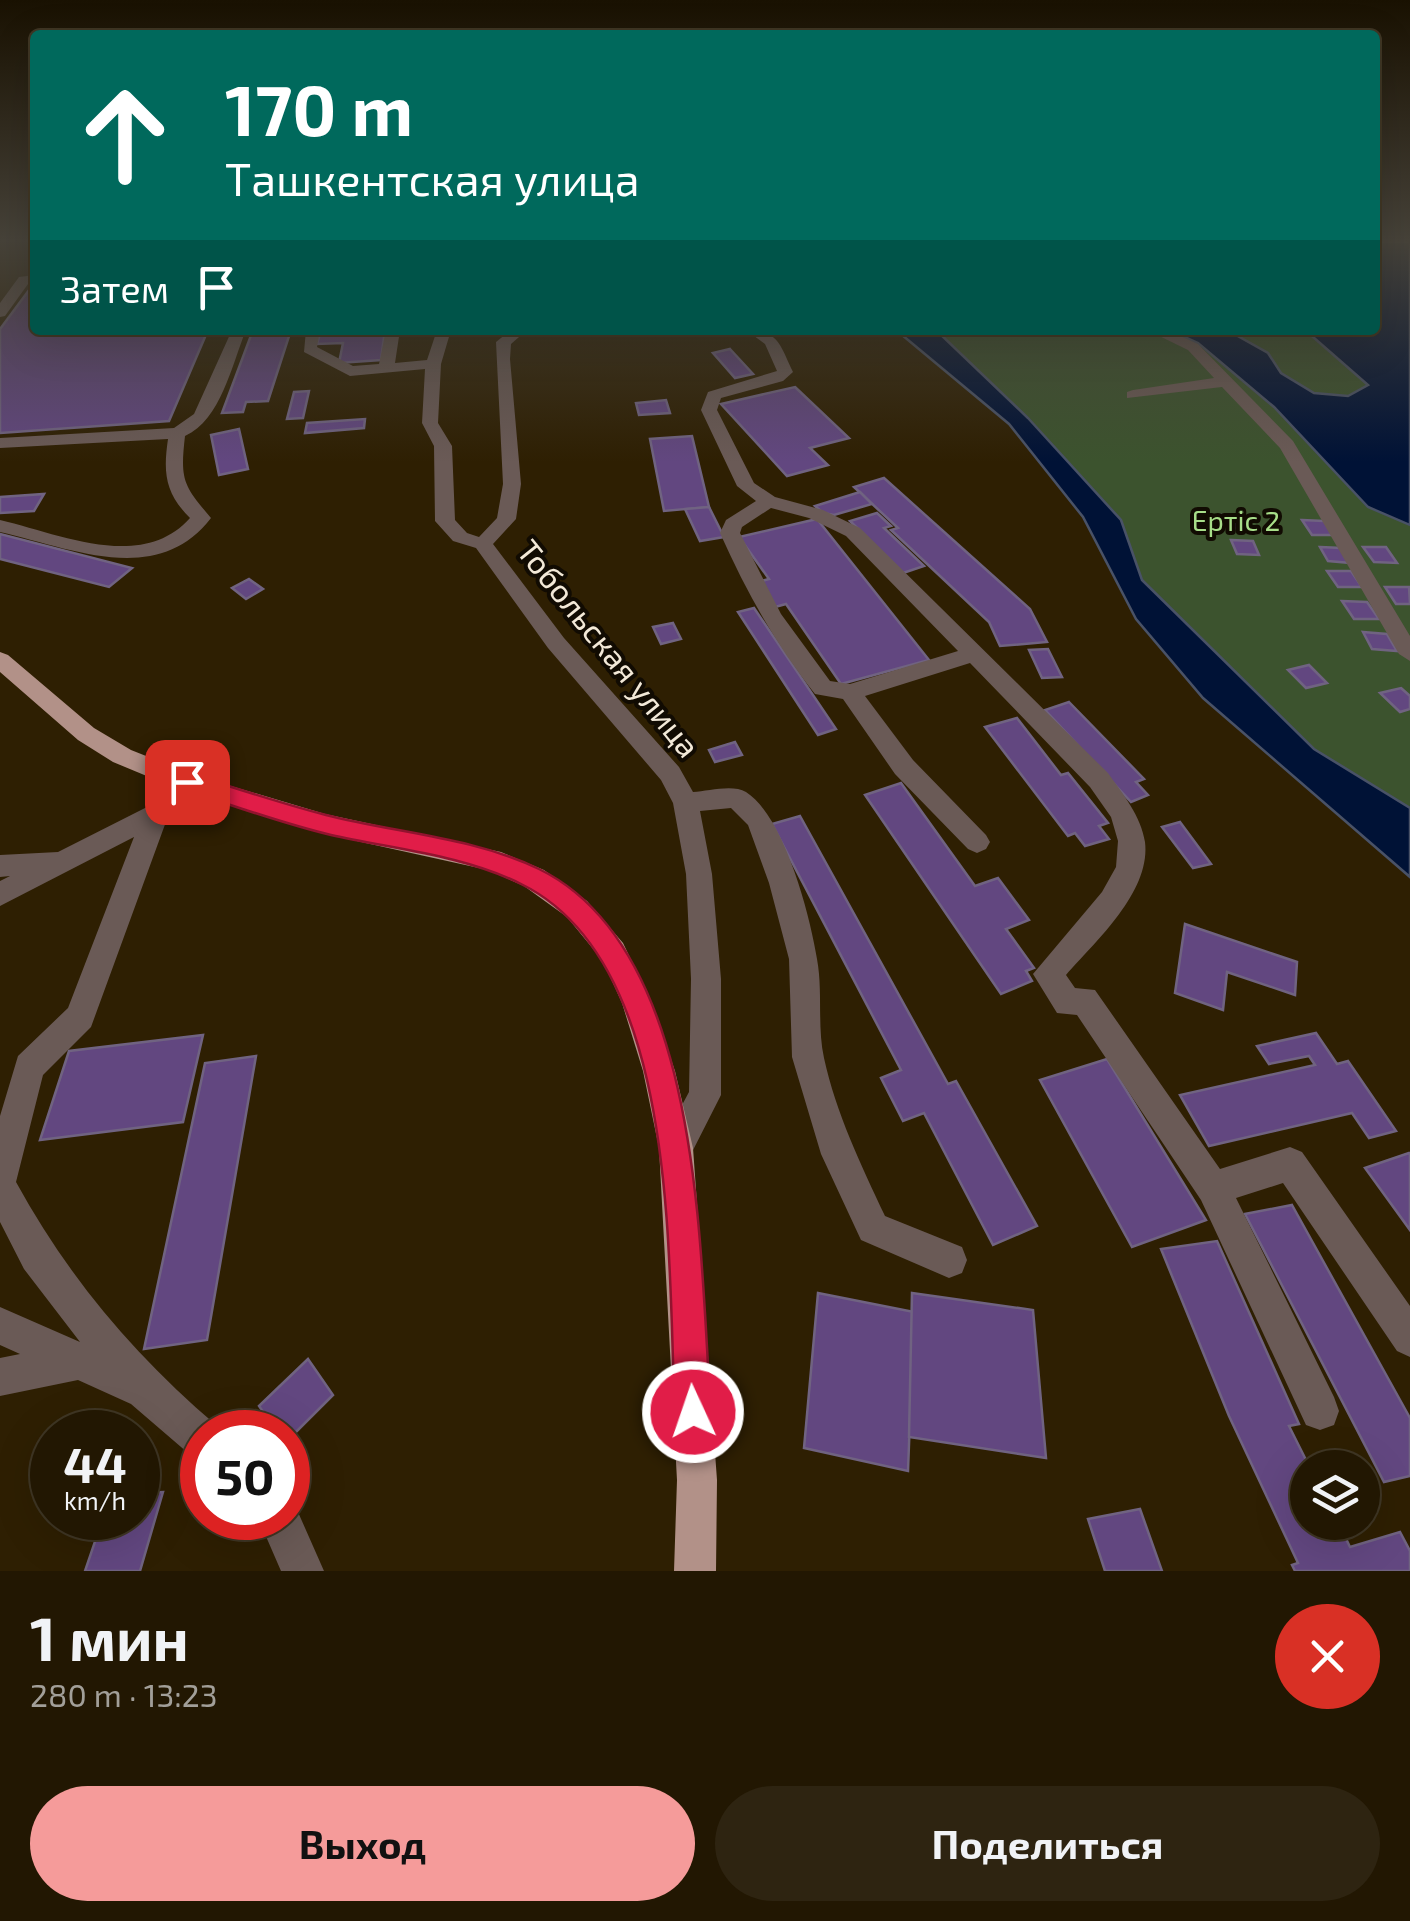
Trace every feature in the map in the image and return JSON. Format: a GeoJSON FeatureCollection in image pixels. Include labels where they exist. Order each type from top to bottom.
{"type":"FeatureCollection","features":[{"type":"Feature","properties":{"kind":"main road"},"geometry":{"type":"LineString","coordinates":[[0,660],[86,734],[122,756],[187,782],[325,824],[492,860],[534,878],[577,909],[614,952],[637,1003],[660,1071],[676,1148],[697,1480],[695,1571]]}},
{"type":"Feature","properties":{"kind":"street"},"geometry":{"type":"LineString","coordinates":[[0,443],[178,433],[202,416],[238,335]]}},
{"type":"Feature","properties":{"kind":"street"},"geometry":{"type":"LineString","coordinates":[[312,335],[309,349],[350,371],[433,364]]}},
{"type":"Feature","properties":{"kind":"street"},"geometry":{"type":"LineString","coordinates":[[386,368],[391,335]]}},
{"type":"Feature","properties":{"kind":"street","name":"Тобольская улица"},"geometry":{"type":"LineString","coordinates":[[442,335],[433,364],[430,423],[442,446],[445,521],[460,537],[484,544],[556,644],[670,774],[686,803],[699,874],[706,980],[705,1094],[676,1148]]}},
{"type":"Feature","properties":{"kind":"street"},"geometry":{"type":"LineString","coordinates":[[760,335],[771,342],[785,372],[777,378],[714,395],[709,410],[746,486],[768,501],[816,514],[854,532],[1099,780],[1124,816],[1133,850],[1124,882],[1048,974],[1068,1003],[1084,1000],[1213,1188],[1320,1411]]}},
{"type":"Feature","properties":{"kind":"street"},"geometry":{"type":"LineString","coordinates":[[1165,335],[1192,347],[1287,444],[1410,654]]}},
{"type":"Feature","properties":{"kind":"street"},"geometry":{"type":"LineString","coordinates":[[484,544],[506,520],[512,484],[503,336]]}},
{"type":"Feature","properties":{"kind":"street"},"geometry":{"type":"LineString","coordinates":[[1133,394],[1228,381]]}},
{"type":"Feature","properties":{"kind":"street"},"geometry":{"type":"LineString","coordinates":[[0,526],[126,553],[155,551],[193,532],[201,518],[179,498],[172,480],[178,433]]}},
{"type":"Feature","properties":{"kind":"street"},"geometry":{"type":"LineString","coordinates":[[768,501],[733,524],[730,533],[760,604],[792,652],[823,688],[850,692],[972,654]]}},
{"type":"Feature","properties":{"kind":"street"},"geometry":{"type":"LineString","coordinates":[[850,692],[904,767],[977,842]]}},
{"type":"Feature","properties":{"kind":"street"},"geometry":{"type":"LineString","coordinates":[[0,894],[156,814],[187,782]]}},
{"type":"Feature","properties":{"kind":"street"},"geometry":{"type":"LineString","coordinates":[[686,803],[736,798],[759,820],[783,883],[803,959],[808,1056],[838,1154],[874,1228],[949,1260]]}},
{"type":"Feature","properties":{"kind":"street"},"geometry":{"type":"LineString","coordinates":[[0,1178],[29,1067],[80,1017],[156,814]]}},
{"type":"Feature","properties":{"kind":"street"},"geometry":{"type":"LineString","coordinates":[[0,866],[67,860]]}},
{"type":"Feature","properties":{"kind":"street"},"geometry":{"type":"LineString","coordinates":[[1213,1188],[1290,1164],[1410,1338]]}},
{"type":"Feature","properties":{"kind":"street"},"geometry":{"type":"LineString","coordinates":[[0,1187],[37,1256],[71,1303],[145,1390],[180,1420]]}},
{"type":"Feature","properties":{"kind":"street"},"geometry":{"type":"LineString","coordinates":[[0,1326],[145,1390]]}},
{"type":"Feature","properties":{"kind":"street"},"geometry":{"type":"LineString","coordinates":[[0,1377],[76,1362]]}},
{"type":"Feature","properties":{"kind":"street"},"geometry":{"type":"LineString","coordinates":[[288,1540],[302,1571]]}},
{"type":"Feature","properties":{"kind":"green space","name":"Ертіс 2"},"geometry":{"type":"Polygon","coordinates":[[[941,335],[1180,335],[1198,343],[1274,407],[1368,506],[1410,525],[1410,808],[1314,749],[1142,580],[1120,520],[1028,418],[941,335]]]}},
{"type":"Feature","properties":{"kind":"green space"},"geometry":{"type":"Polygon","coordinates":[[[1236,335],[1311,335],[1369,385],[1348,396],[1314,393],[1281,373],[1268,353],[1236,335]]]}},
{"type":"Feature","properties":{"kind":"water"},"geometry":{"type":"Polygon","coordinates":[[[1380,315],[1410,315],[1410,525],[1368,507],[1274,407],[1198,343],[1180,335],[1236,335],[1268,353],[1281,373],[1314,393],[1348,396],[1368,385],[1311,335],[1380,335],[1380,315]]]}},
{"type":"Feature","properties":{"kind":"water"},"geometry":{"type":"Polygon","coordinates":[[[902,335],[941,335],[1028,418],[1121,520],[1142,580],[1314,749],[1410,808],[1410,877],[1203,698],[1136,619],[1083,517],[1009,424],[902,335]]]}},
{"type":"Feature","properties":{"kind":"building"},"geometry":{"type":"Polygon","coordinates":[[[10,315],[30,315],[30,335],[206,335],[169,421],[0,433],[0,329],[10,315]]]}},
{"type":"Feature","properties":{"kind":"building"},"geometry":{"type":"Polygon","coordinates":[[[251,335],[289,335],[268,401],[246,402],[243,412],[222,413],[251,335]]]}},
{"type":"Feature","properties":{"kind":"building"},"geometry":{"type":"Polygon","coordinates":[[[320,335],[384,335],[381,360],[339,363],[343,343],[317,344],[320,335]]]}},
{"type":"Feature","properties":{"kind":"building"},"geometry":{"type":"Polygon","coordinates":[[[730,349],[753,374],[735,378],[713,353],[730,349]]]}},
{"type":"Feature","properties":{"kind":"building"},"geometry":{"type":"Polygon","coordinates":[[[795,387],[849,438],[810,448],[828,465],[787,476],[721,404],[795,387]]]}},
{"type":"Feature","properties":{"kind":"building"},"geometry":{"type":"Polygon","coordinates":[[[309,391],[303,418],[287,419],[294,392],[309,391]]]}},
{"type":"Feature","properties":{"kind":"building"},"geometry":{"type":"Polygon","coordinates":[[[666,400],[670,413],[639,415],[636,403],[666,400]]]}},
{"type":"Feature","properties":{"kind":"building"},"geometry":{"type":"Polygon","coordinates":[[[365,419],[364,428],[305,433],[307,423],[365,419]]]}},
{"type":"Feature","properties":{"kind":"building"},"geometry":{"type":"Polygon","coordinates":[[[239,429],[248,469],[219,475],[211,435],[239,429]]]}},
{"type":"Feature","properties":{"kind":"building"},"geometry":{"type":"Polygon","coordinates":[[[692,436],[709,507],[664,511],[650,439],[692,436]]]}},
{"type":"Feature","properties":{"kind":"building"},"geometry":{"type":"Polygon","coordinates":[[[884,478],[1030,609],[1047,642],[1000,646],[989,622],[891,530],[898,528],[854,487],[884,478]]]}},
{"type":"Feature","properties":{"kind":"building"},"geometry":{"type":"Polygon","coordinates":[[[860,492],[872,504],[834,515],[815,506],[860,492]]]}},
{"type":"Feature","properties":{"kind":"building"},"geometry":{"type":"Polygon","coordinates":[[[44,494],[34,511],[0,513],[0,497],[44,494]]]}},
{"type":"Feature","properties":{"kind":"building"},"geometry":{"type":"Polygon","coordinates":[[[709,507],[724,537],[700,541],[685,509],[709,507]]]}},
{"type":"Feature","properties":{"kind":"building"},"geometry":{"type":"Polygon","coordinates":[[[877,513],[891,526],[884,528],[924,566],[903,573],[850,521],[877,513]]]}},
{"type":"Feature","properties":{"kind":"building"},"geometry":{"type":"Polygon","coordinates":[[[1222,515],[1243,516],[1249,529],[1228,528],[1222,515]]]}},
{"type":"Feature","properties":{"kind":"building"},"geometry":{"type":"Polygon","coordinates":[[[817,519],[929,660],[841,684],[786,604],[775,607],[758,582],[769,579],[739,537],[817,519]]]}},
{"type":"Feature","properties":{"kind":"building"},"geometry":{"type":"Polygon","coordinates":[[[1302,520],[1324,521],[1334,535],[1312,535],[1302,520]]]}},
{"type":"Feature","properties":{"kind":"building"},"geometry":{"type":"Polygon","coordinates":[[[0,534],[132,568],[109,587],[0,559],[0,534]]]}},
{"type":"Feature","properties":{"kind":"building"},"geometry":{"type":"Polygon","coordinates":[[[1231,540],[1253,541],[1259,555],[1237,554],[1231,540]]]}},
{"type":"Feature","properties":{"kind":"building"},"geometry":{"type":"Polygon","coordinates":[[[1320,547],[1342,548],[1351,563],[1328,561],[1320,547]]]}},
{"type":"Feature","properties":{"kind":"building"},"geometry":{"type":"Polygon","coordinates":[[[1363,547],[1386,547],[1397,563],[1374,562],[1363,547]]]}},
{"type":"Feature","properties":{"kind":"building"},"geometry":{"type":"Polygon","coordinates":[[[1327,571],[1351,571],[1362,587],[1338,587],[1327,571]]]}},
{"type":"Feature","properties":{"kind":"building"},"geometry":{"type":"Polygon","coordinates":[[[249,579],[263,589],[246,599],[232,588],[249,579]]]}},
{"type":"Feature","properties":{"kind":"building"},"geometry":{"type":"Polygon","coordinates":[[[1385,587],[1409,587],[1410,604],[1396,604],[1385,587]]]}},
{"type":"Feature","properties":{"kind":"building"},"geometry":{"type":"Polygon","coordinates":[[[1342,601],[1367,602],[1379,619],[1354,619],[1342,601]]]}},
{"type":"Feature","properties":{"kind":"building"},"geometry":{"type":"Polygon","coordinates":[[[754,608],[836,729],[818,735],[738,612],[754,608]]]}},
{"type":"Feature","properties":{"kind":"building"},"geometry":{"type":"Polygon","coordinates":[[[673,623],[681,639],[661,644],[653,627],[673,623]]]}},
{"type":"Feature","properties":{"kind":"building"},"geometry":{"type":"Polygon","coordinates":[[[1363,632],[1387,634],[1397,651],[1372,649],[1363,632]]]}},
{"type":"Feature","properties":{"kind":"building"},"geometry":{"type":"Polygon","coordinates":[[[1048,649],[1062,677],[1042,678],[1029,650],[1048,649]]]}},
{"type":"Feature","properties":{"kind":"building"},"geometry":{"type":"Polygon","coordinates":[[[1309,665],[1327,683],[1306,688],[1288,670],[1309,665]]]}},
{"type":"Feature","properties":{"kind":"building"},"geometry":{"type":"Polygon","coordinates":[[[1401,688],[1410,696],[1410,709],[1400,712],[1380,693],[1401,688]]]}},
{"type":"Feature","properties":{"kind":"building"},"geometry":{"type":"Polygon","coordinates":[[[1069,702],[1144,779],[1136,782],[1148,795],[1131,802],[1045,710],[1069,702]]]}},
{"type":"Feature","properties":{"kind":"building"},"geometry":{"type":"Polygon","coordinates":[[[1017,718],[1061,775],[1068,773],[1108,823],[1099,826],[1109,839],[1085,846],[1075,833],[1068,836],[985,727],[1017,718]]]}},
{"type":"Feature","properties":{"kind":"building"},"geometry":{"type":"Polygon","coordinates":[[[735,742],[742,755],[715,762],[709,750],[735,742]]]}},
{"type":"Feature","properties":{"kind":"building"},"geometry":{"type":"Polygon","coordinates":[[[901,783],[975,886],[998,878],[1029,920],[1006,929],[1034,968],[1026,971],[1032,981],[1001,994],[865,795],[901,783]]]}},
{"type":"Feature","properties":{"kind":"building"},"geometry":{"type":"Polygon","coordinates":[[[800,816],[948,1084],[956,1081],[1037,1226],[993,1245],[924,1113],[903,1121],[881,1078],[901,1070],[772,824],[800,816]]]}},
{"type":"Feature","properties":{"kind":"building"},"geometry":{"type":"Polygon","coordinates":[[[1180,822],[1211,864],[1193,868],[1162,827],[1180,822]]]}},
{"type":"Feature","properties":{"kind":"building"},"geometry":{"type":"Polygon","coordinates":[[[1185,924],[1297,962],[1295,995],[1227,972],[1223,1010],[1175,993],[1185,924]]]}},
{"type":"Feature","properties":{"kind":"building"},"geometry":{"type":"Polygon","coordinates":[[[1316,1033],[1337,1064],[1348,1061],[1396,1131],[1369,1138],[1352,1113],[1209,1146],[1180,1095],[1315,1065],[1309,1056],[1269,1064],[1257,1046],[1316,1033]]]}},
{"type":"Feature","properties":{"kind":"building"},"geometry":{"type":"Polygon","coordinates":[[[203,1035],[183,1122],[40,1140],[69,1051],[203,1035]]]}},
{"type":"Feature","properties":{"kind":"building"},"geometry":{"type":"Polygon","coordinates":[[[256,1056],[207,1340],[144,1349],[205,1063],[256,1056]]]}},
{"type":"Feature","properties":{"kind":"building"},"geometry":{"type":"Polygon","coordinates":[[[1107,1059],[1206,1220],[1132,1247],[1040,1080],[1107,1059]]]}},
{"type":"Feature","properties":{"kind":"building"},"geometry":{"type":"Polygon","coordinates":[[[1410,1154],[1410,1230],[1365,1168],[1410,1154]]]}},
{"type":"Feature","properties":{"kind":"building"},"geometry":{"type":"Polygon","coordinates":[[[1292,1205],[1410,1418],[1410,1476],[1384,1482],[1380,1474],[1380,1450],[1367,1450],[1245,1214],[1292,1205]]]}},
{"type":"Feature","properties":{"kind":"building"},"geometry":{"type":"Polygon","coordinates":[[[1217,1241],[1299,1424],[1289,1426],[1301,1450],[1290,1450],[1290,1540],[1347,1540],[1350,1547],[1400,1532],[1410,1551],[1410,1571],[1295,1571],[1292,1565],[1298,1563],[1229,1416],[1161,1249],[1217,1241]]]}},
{"type":"Feature","properties":{"kind":"building"},"geometry":{"type":"Polygon","coordinates":[[[818,1293],[914,1312],[908,1471],[804,1448],[818,1293]]]}},
{"type":"Feature","properties":{"kind":"building"},"geometry":{"type":"Polygon","coordinates":[[[912,1293],[1033,1310],[1046,1458],[909,1437],[912,1293]]]}},
{"type":"Feature","properties":{"kind":"building"},"geometry":{"type":"Polygon","coordinates":[[[308,1359],[333,1395],[310,1418],[310,1410],[262,1410],[259,1406],[308,1359]]]}},
{"type":"Feature","properties":{"kind":"building"},"geometry":{"type":"Polygon","coordinates":[[[1140,1509],[1162,1571],[1105,1571],[1088,1519],[1140,1509]]]}},
{"type":"Feature","properties":{"kind":"building"},"geometry":{"type":"Polygon","coordinates":[[[96,1540],[149,1540],[140,1571],[85,1571],[96,1540]]]}},
{"type":"Feature","properties":{"kind":"route"},"geometry":{"type":"LineString","coordinates":[[187,782],[325,824],[492,860],[534,878],[577,909],[614,952],[637,1003],[660,1071],[676,1148],[693,1412]]}}]}
